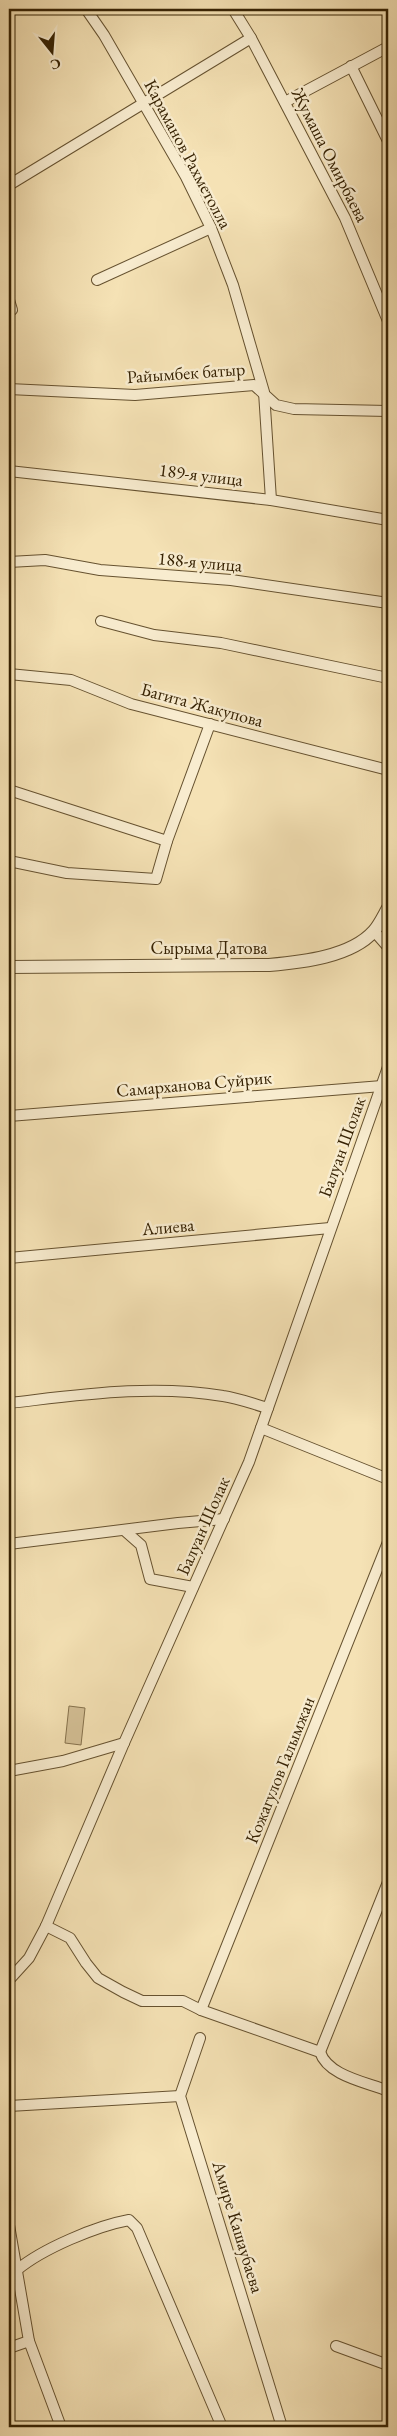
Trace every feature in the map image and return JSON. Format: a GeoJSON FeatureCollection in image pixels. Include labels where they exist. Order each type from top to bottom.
{"type":"FeatureCollection","features":[{"type":"Feature","properties":{"kind":"street","name":"Караманов Рахметолла"},"geometry":{"type":"LineString","coordinates":[[86,9],[104,35],[186,177],[211,228],[233,285],[264,392],[271,500]]}},
{"type":"Feature","properties":{"kind":"street","name":"Жумаша Омирбаева"},"geometry":{"type":"LineString","coordinates":[[233,9],[251,38],[345,218],[388,321]]}},
{"type":"Feature","properties":{"kind":"street"},"geometry":{"type":"LineString","coordinates":[[9,185],[251,38]]}},
{"type":"Feature","properties":{"kind":"street"},"geometry":{"type":"LineString","coordinates":[[285,102],[388,47]]}},
{"type":"Feature","properties":{"kind":"street"},"geometry":{"type":"LineString","coordinates":[[351,66],[388,141]]}},
{"type":"Feature","properties":{"kind":"street"},"geometry":{"type":"LineString","coordinates":[[97,280],[211,228]]}},
{"type":"Feature","properties":{"kind":"street"},"geometry":{"type":"LineString","coordinates":[[9,300],[12,310]]}},
{"type":"Feature","properties":{"kind":"street","name":"Райымбек батыр"},"geometry":{"type":"LineString","coordinates":[[9,389],[135,395],[184,392],[243,384],[254,385],[276,404],[294,409],[388,412]]}},
{"type":"Feature","properties":{"kind":"street","name":"189-я улица"},"geometry":{"type":"LineString","coordinates":[[9,470],[271,500],[388,520]]}},
{"type":"Feature","properties":{"kind":"street","name":"188-я улица"},"geometry":{"type":"LineString","coordinates":[[9,562],[45,560],[100,570],[231,580],[388,603]]}},
{"type":"Feature","properties":{"kind":"street"},"geometry":{"type":"LineString","coordinates":[[101,622],[154,635],[221,643],[388,678]]}},
{"type":"Feature","properties":{"kind":"street","name":"Багита Жакупова"},"geometry":{"type":"LineString","coordinates":[[9,674],[72,680],[131,704],[388,770]]}},
{"type":"Feature","properties":{"kind":"street"},"geometry":{"type":"LineString","coordinates":[[9,861],[67,873],[156,879],[167,841],[210,724]]}},
{"type":"Feature","properties":{"kind":"street"},"geometry":{"type":"LineString","coordinates":[[9,790],[167,841]]}},
{"type":"Feature","properties":{"kind":"street","name":"Сырыма Датова"},"geometry":{"type":"LineString","coordinates":[[9,968],[269,965],[299,962],[329,956],[352,946],[374,931],[388,908]]}},
{"type":"Feature","properties":{"kind":"street"},"geometry":{"type":"LineString","coordinates":[[374,931],[388,947]]}},
{"type":"Feature","properties":{"kind":"street","name":"Балуан Шолак"},"geometry":{"type":"LineString","coordinates":[[9,1980],[29,1958],[46,1926],[124,1743],[224,1519],[261,1428],[388,1067]]}},
{"type":"Feature","properties":{"kind":"street","name":"Самарханова Суйрик"},"geometry":{"type":"LineString","coordinates":[[9,1116],[382,1086]]}},
{"type":"Feature","properties":{"kind":"street","name":"Алиева"},"geometry":{"type":"LineString","coordinates":[[9,1258],[330,1228]]}},
{"type":"Feature","properties":{"kind":"street"},"geometry":{"type":"LineString","coordinates":[[9,1403],[113,1391],[175,1390],[224,1396],[268,1408]]}},
{"type":"Feature","properties":{"kind":"street"},"geometry":{"type":"LineString","coordinates":[[261,1428],[388,1479]]}},
{"type":"Feature","properties":{"kind":"street"},"geometry":{"type":"LineString","coordinates":[[9,1544],[224,1519]]}},
{"type":"Feature","properties":{"kind":"street"},"geometry":{"type":"LineString","coordinates":[[124,1530],[141,1545],[150,1579],[193,1587]]}},
{"type":"Feature","properties":{"kind":"street","name":"Кожагулов Галымжан"},"geometry":{"type":"LineString","coordinates":[[201,2010],[388,1542]]}},
{"type":"Feature","properties":{"kind":"street"},"geometry":{"type":"LineString","coordinates":[[9,1772],[63,1761],[124,1743]]}},
{"type":"Feature","properties":{"kind":"street"},"geometry":{"type":"LineString","coordinates":[[388,1882],[320,2052],[322,2060],[330,2068],[388,2091]]}},
{"type":"Feature","properties":{"kind":"street"},"geometry":{"type":"LineString","coordinates":[[46,1926],[70,1938],[98,1978],[142,2001],[183,2001],[201,2010],[320,2052]]}},
{"type":"Feature","properties":{"kind":"street"},"geometry":{"type":"LineString","coordinates":[[9,2106],[180,2096],[200,2038]]}},
{"type":"Feature","properties":{"kind":"street","name":"Амире Кашаубаева"},"geometry":{"type":"LineString","coordinates":[[180,2096],[282,2427]]}},
{"type":"Feature","properties":{"kind":"street"},"geometry":{"type":"LineString","coordinates":[[14,2273],[33,2256],[114,2223],[129,2220],[138,2228],[222,2427]]}},
{"type":"Feature","properties":{"kind":"street"},"geometry":{"type":"LineString","coordinates":[[9,2225],[14,2273],[29,2341],[61,2427]]}},
{"type":"Feature","properties":{"kind":"street"},"geometry":{"type":"LineString","coordinates":[[9,2348],[29,2341]]}},
{"type":"Feature","properties":{"kind":"street"},"geometry":{"type":"LineString","coordinates":[[336,2346],[388,2365]]}},
{"type":"Feature","properties":{"kind":"shaded area"},"geometry":{"type":"Polygon","coordinates":[[[69,1706],[85,1708],[81,1745],[65,1743],[69,1706]]]}}]}
